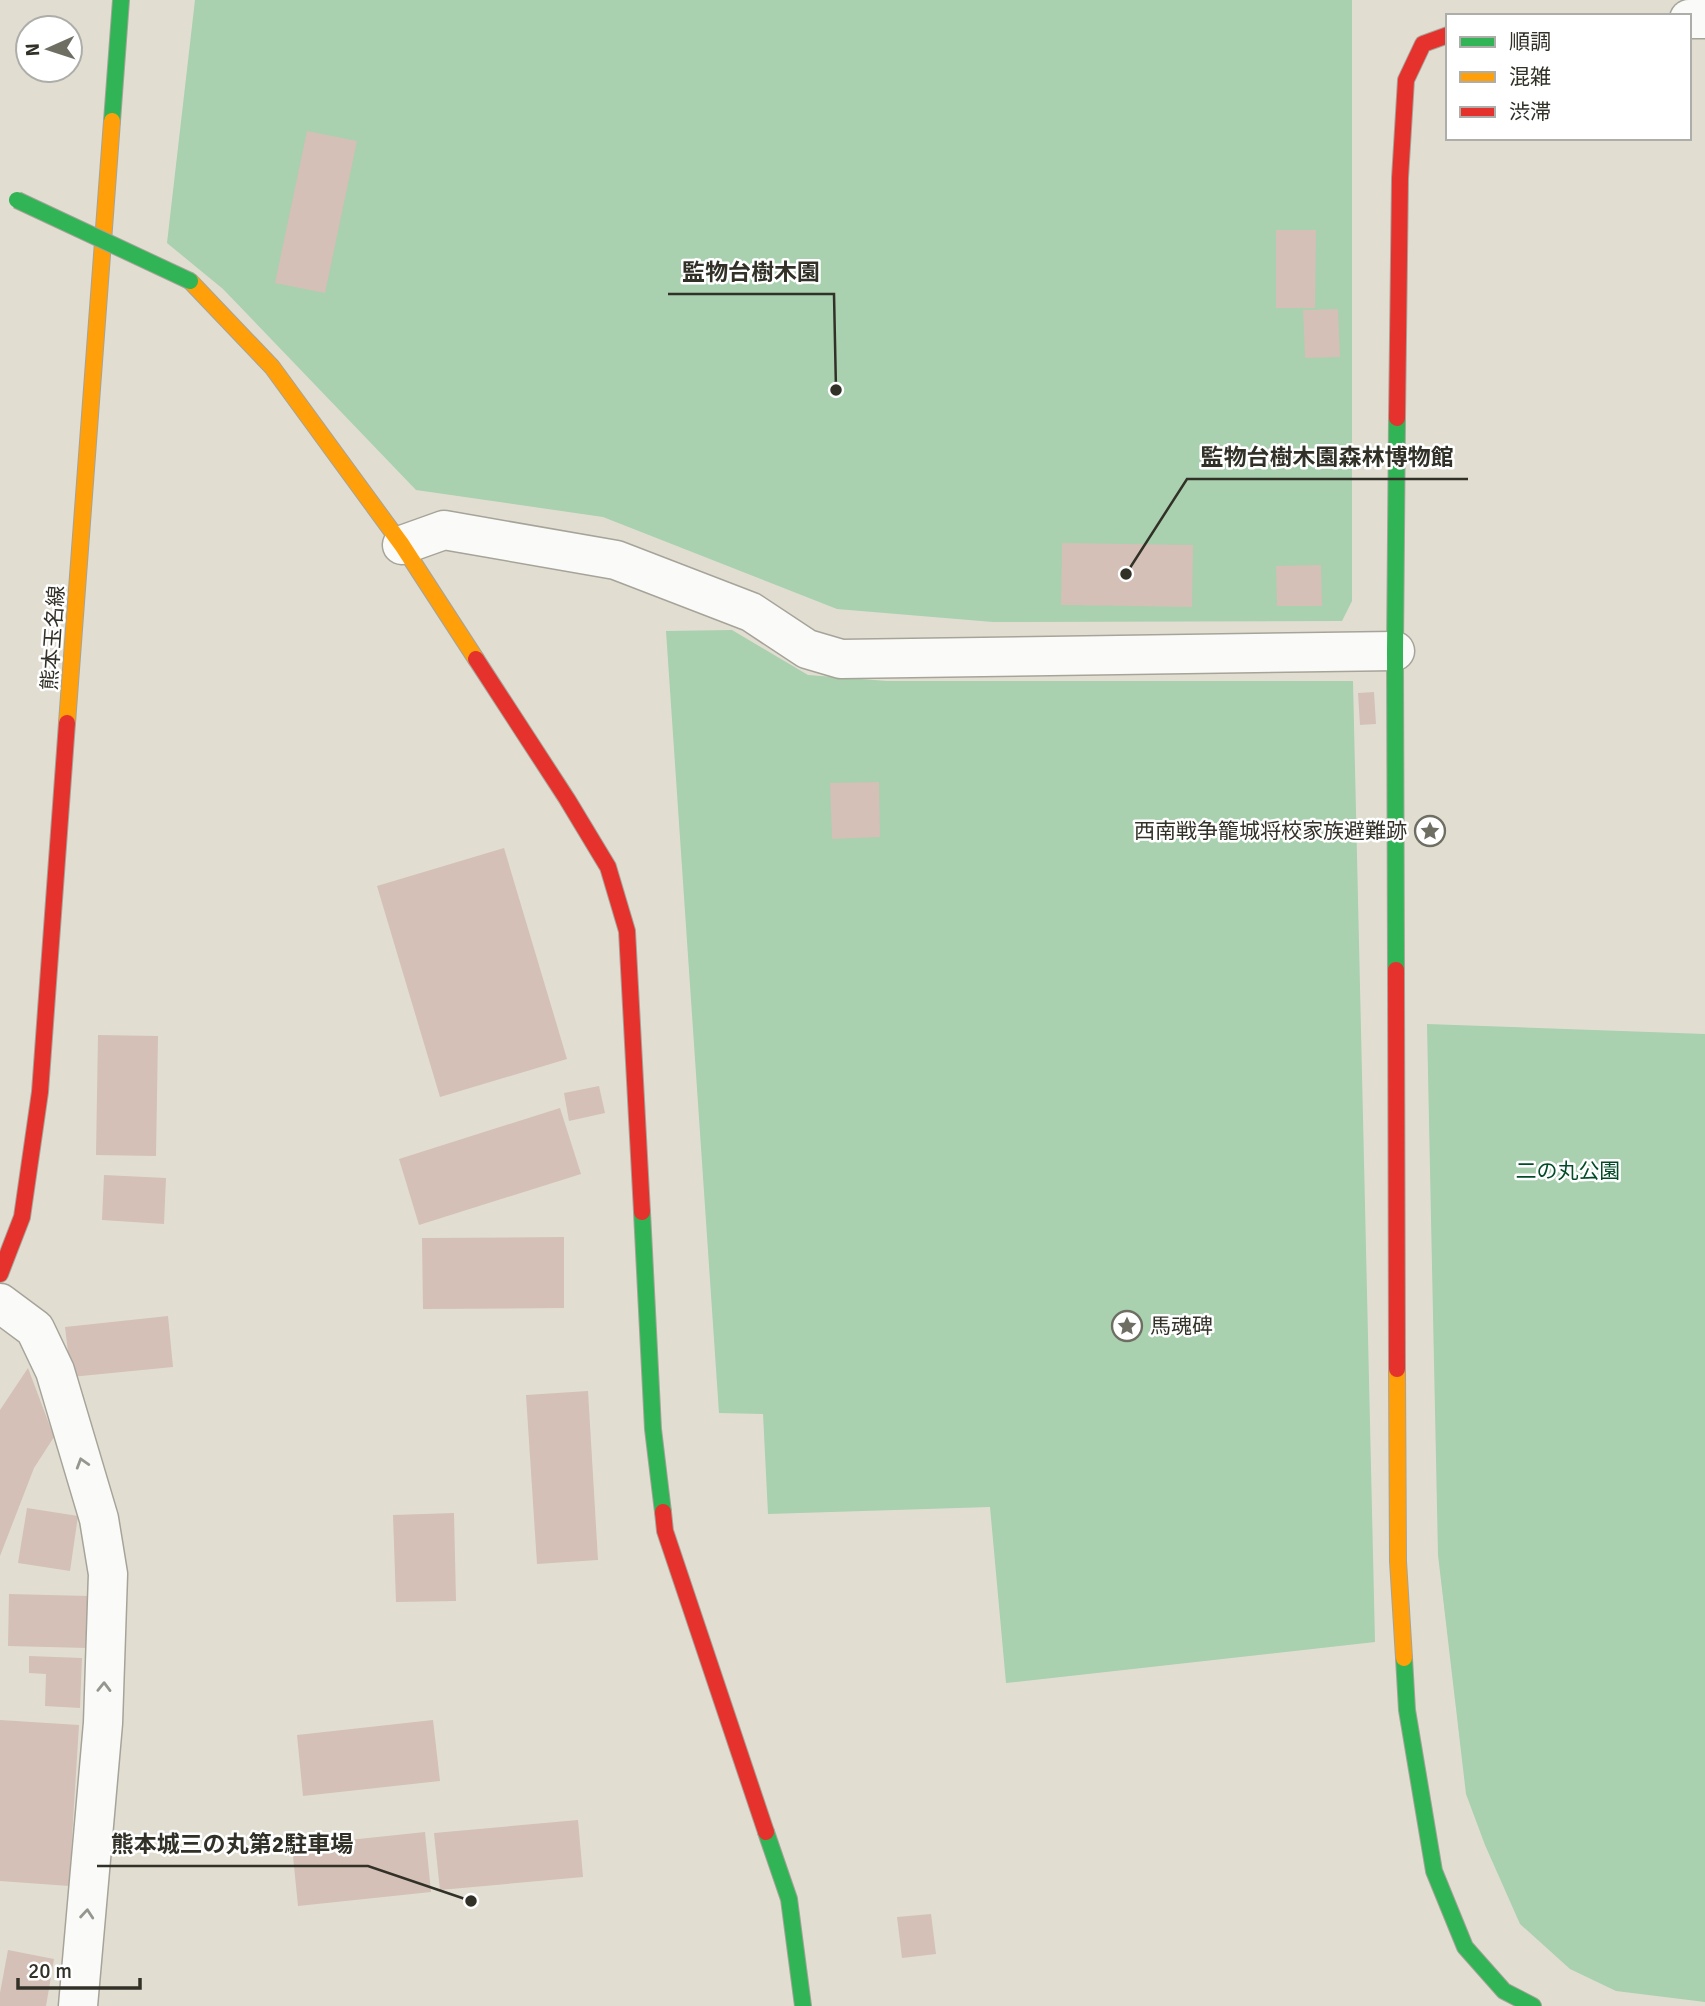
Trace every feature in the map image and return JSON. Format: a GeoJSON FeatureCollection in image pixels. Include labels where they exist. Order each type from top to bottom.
{"type":"FeatureCollection","features":[{"type":"Feature","properties":{"kind":"street","name":"熊本玉名線"},"geometry":{"type":"LineString","coordinates":[[0,1274],[40,1092],[121,0]]}},
{"type":"Feature","properties":{"kind":"street"},"geometry":{"type":"LineString","coordinates":[[1446,36],[1423,44],[1406,80],[1400,178],[1395,652],[1398,1561],[1407,1710],[1434,1871],[1465,1947],[1504,1991],[1533,2006]]}},
{"type":"Feature","properties":{"kind":"street"},"geometry":{"type":"LineString","coordinates":[[0,191],[190,281],[272,367],[402,545],[568,799],[608,867],[627,931],[653,1429],[665,1531],[789,1899],[803,2006]]}},
{"type":"Feature","properties":{"kind":"street"},"geometry":{"type":"LineString","coordinates":[[402,545],[444,530],[617,560],[751,612],[807,649],[841,659],[1395,652]]}},
{"type":"Feature","properties":{"kind":"street"},"geometry":{"type":"LineString","coordinates":[[0,1303],[35,1329],[55,1371],[99,1519],[108,1574],[103,1723],[78,2006]]}},
{"type":"Feature","properties":{"kind":"green space"},"geometry":{"type":"Polygon","coordinates":[[[195,0],[1352,0],[1352,601],[1342,621],[993,622],[837,609],[603,517],[416,490],[223,289],[167,243],[195,0]]]}},
{"type":"Feature","properties":{"kind":"green space"},"geometry":{"type":"Polygon","coordinates":[[[732,630],[808,675],[887,681],[1353,681],[1375,1642],[1006,1683],[990,1507],[768,1514],[763,1414],[719,1413],[666,631],[732,630]]]}},
{"type":"Feature","properties":{"kind":"green space","name":"二の丸公園"},"geometry":{"type":"Polygon","coordinates":[[[1427,1024],[1705,1034],[1705,2002],[1616,1991],[1570,1969],[1520,1924],[1466,1794],[1438,1555],[1427,1024]]]}},
{"type":"Feature","properties":{"kind":"building"},"geometry":{"type":"Polygon","coordinates":[[[307,131],[357,141],[325,293],[275,283],[307,131]]]}},
{"type":"Feature","properties":{"kind":"building"},"geometry":{"type":"Polygon","coordinates":[[[1276,230],[1316,230],[1315,308],[1276,308],[1276,230]]]}},
{"type":"Feature","properties":{"kind":"building"},"geometry":{"type":"Polygon","coordinates":[[[1338,309],[1340,357],[1305,358],[1303,310],[1338,309]]]}},
{"type":"Feature","properties":{"kind":"building"},"geometry":{"type":"Polygon","coordinates":[[[1062,543],[1193,545],[1192,607],[1061,605],[1062,543]]]}},
{"type":"Feature","properties":{"kind":"building"},"geometry":{"type":"Polygon","coordinates":[[[1321,565],[1322,606],[1277,606],[1276,566],[1321,565]]]}},
{"type":"Feature","properties":{"kind":"building"},"geometry":{"type":"Polygon","coordinates":[[[1374,692],[1376,724],[1360,725],[1358,693],[1374,692]]]}},
{"type":"Feature","properties":{"kind":"building"},"geometry":{"type":"Polygon","coordinates":[[[879,782],[880,837],[832,839],[830,783],[879,782]]]}},
{"type":"Feature","properties":{"kind":"building"},"geometry":{"type":"Polygon","coordinates":[[[504,848],[567,1059],[440,1097],[377,886],[504,848]]]}},
{"type":"Feature","properties":{"kind":"building"},"geometry":{"type":"Polygon","coordinates":[[[98,1035],[158,1036],[156,1156],[96,1155],[98,1035]]]}},
{"type":"Feature","properties":{"kind":"building"},"geometry":{"type":"Polygon","coordinates":[[[599,1086],[605,1113],[569,1121],[564,1093],[599,1086]]]}},
{"type":"Feature","properties":{"kind":"building"},"geometry":{"type":"Polygon","coordinates":[[[560,1108],[581,1174],[419,1225],[399,1159],[560,1108]]]}},
{"type":"Feature","properties":{"kind":"building"},"geometry":{"type":"Polygon","coordinates":[[[104,1175],[166,1178],[164,1224],[102,1220],[104,1175]]]}},
{"type":"Feature","properties":{"kind":"building"},"geometry":{"type":"Polygon","coordinates":[[[564,1237],[564,1308],[423,1309],[422,1238],[564,1237]]]}},
{"type":"Feature","properties":{"kind":"building"},"geometry":{"type":"Polygon","coordinates":[[[168,1316],[173,1367],[71,1377],[65,1327],[168,1316]]]}},
{"type":"Feature","properties":{"kind":"building"},"geometry":{"type":"Polygon","coordinates":[[[28,1368],[54,1437],[34,1468],[0,1556],[0,1410],[28,1368]]]}},
{"type":"Feature","properties":{"kind":"building"},"geometry":{"type":"Polygon","coordinates":[[[588,1391],[598,1560],[537,1564],[526,1395],[588,1391]]]}},
{"type":"Feature","properties":{"kind":"building"},"geometry":{"type":"Polygon","coordinates":[[[27,1508],[78,1516],[70,1571],[18,1563],[27,1508]]]}},
{"type":"Feature","properties":{"kind":"building"},"geometry":{"type":"Polygon","coordinates":[[[454,1513],[456,1601],[396,1602],[393,1515],[454,1513]]]}},
{"type":"Feature","properties":{"kind":"building"},"geometry":{"type":"Polygon","coordinates":[[[9,1594],[89,1596],[87,1648],[8,1646],[9,1594]]]}},
{"type":"Feature","properties":{"kind":"building"},"geometry":{"type":"Polygon","coordinates":[[[29,1656],[82,1658],[80,1708],[45,1706],[46,1674],[29,1673],[29,1656]]]}},
{"type":"Feature","properties":{"kind":"building"},"geometry":{"type":"Polygon","coordinates":[[[0,1720],[79,1725],[69,1886],[0,1881],[0,1720]]]}},
{"type":"Feature","properties":{"kind":"building"},"geometry":{"type":"Polygon","coordinates":[[[433,1720],[440,1781],[303,1796],[297,1735],[433,1720]]]}},
{"type":"Feature","properties":{"kind":"building"},"geometry":{"type":"Polygon","coordinates":[[[578,1820],[583,1877],[440,1890],[434,1833],[578,1820]]]}},
{"type":"Feature","properties":{"kind":"building"},"geometry":{"type":"Polygon","coordinates":[[[425,1832],[431,1892],[298,1906],[292,1846],[425,1832]]]}},
{"type":"Feature","properties":{"kind":"building"},"geometry":{"type":"Polygon","coordinates":[[[931,1914],[936,1954],[902,1958],[897,1917],[931,1914]]]}},
{"type":"Feature","properties":{"kind":"building"},"geometry":{"type":"Polygon","coordinates":[[[8,1950],[54,1959],[46,2006],[0,2006],[8,1950]]]}},
{"type":"Feature","properties":{"kind":"traffic: fast"},"geometry":{"type":"LineString","coordinates":[[112,121],[121,0]]}},
{"type":"Feature","properties":{"kind":"traffic: fast"},"geometry":{"type":"LineString","coordinates":[[17,200],[190,281]]}},
{"type":"Feature","properties":{"kind":"traffic: fast"},"geometry":{"type":"LineString","coordinates":[[1396,970],[1397,418]]}},
{"type":"Feature","properties":{"kind":"traffic: fast"},"geometry":{"type":"LineString","coordinates":[[642,1212],[653,1429],[663,1512]]}},
{"type":"Feature","properties":{"kind":"traffic: fast"},"geometry":{"type":"LineString","coordinates":[[1404,1658],[1407,1710],[1434,1871],[1465,1947],[1504,1991],[1533,2006]]}},
{"type":"Feature","properties":{"kind":"traffic: fast"},"geometry":{"type":"LineString","coordinates":[[766,1832],[789,1899],[803,2006]]}},
{"type":"Feature","properties":{"kind":"traffic: slow"},"geometry":{"type":"LineString","coordinates":[[67,723],[112,121]]}},
{"type":"Feature","properties":{"kind":"traffic: slow"},"geometry":{"type":"LineString","coordinates":[[190,281],[272,367],[402,545],[476,659]]}},
{"type":"Feature","properties":{"kind":"traffic: slow"},"geometry":{"type":"LineString","coordinates":[[1397,1369],[1398,1561],[1404,1658]]}},
{"type":"Feature","properties":{"kind":"traffic: jam"},"geometry":{"type":"LineString","coordinates":[[1397,418],[1400,178],[1406,80],[1423,44],[1446,36]]}},
{"type":"Feature","properties":{"kind":"traffic: jam"},"geometry":{"type":"LineString","coordinates":[[476,659],[608,867],[627,931],[642,1212]]}},
{"type":"Feature","properties":{"kind":"traffic: jam"},"geometry":{"type":"LineString","coordinates":[[0,1274],[22,1217],[40,1092],[67,723]]}},
{"type":"Feature","properties":{"kind":"traffic: jam"},"geometry":{"type":"LineString","coordinates":[[1396,970],[1397,1369]]}},
{"type":"Feature","properties":{"kind":"traffic: jam"},"geometry":{"type":"LineString","coordinates":[[663,1512],[665,1531],[766,1832]]}},
{"type":"Feature","properties":{"kind":"place","name":"監物台樹木園"},"geometry":{"type":"Point","coordinates":[836,390]}},
{"type":"Feature","properties":{"kind":"place","name":"監物台樹木園森林博物館"},"geometry":{"type":"Point","coordinates":[1126,574]}},
{"type":"Feature","properties":{"kind":"place","name":"西南戦争籠城将校家族避難跡"},"geometry":{"type":"Point","coordinates":[1430,831]}},
{"type":"Feature","properties":{"kind":"place","name":"馬魂碑"},"geometry":{"type":"Point","coordinates":[1127,1326]}},
{"type":"Feature","properties":{"kind":"place","name":"熊本城三の丸第2駐車場"},"geometry":{"type":"Point","coordinates":[471,1901]}}]}
